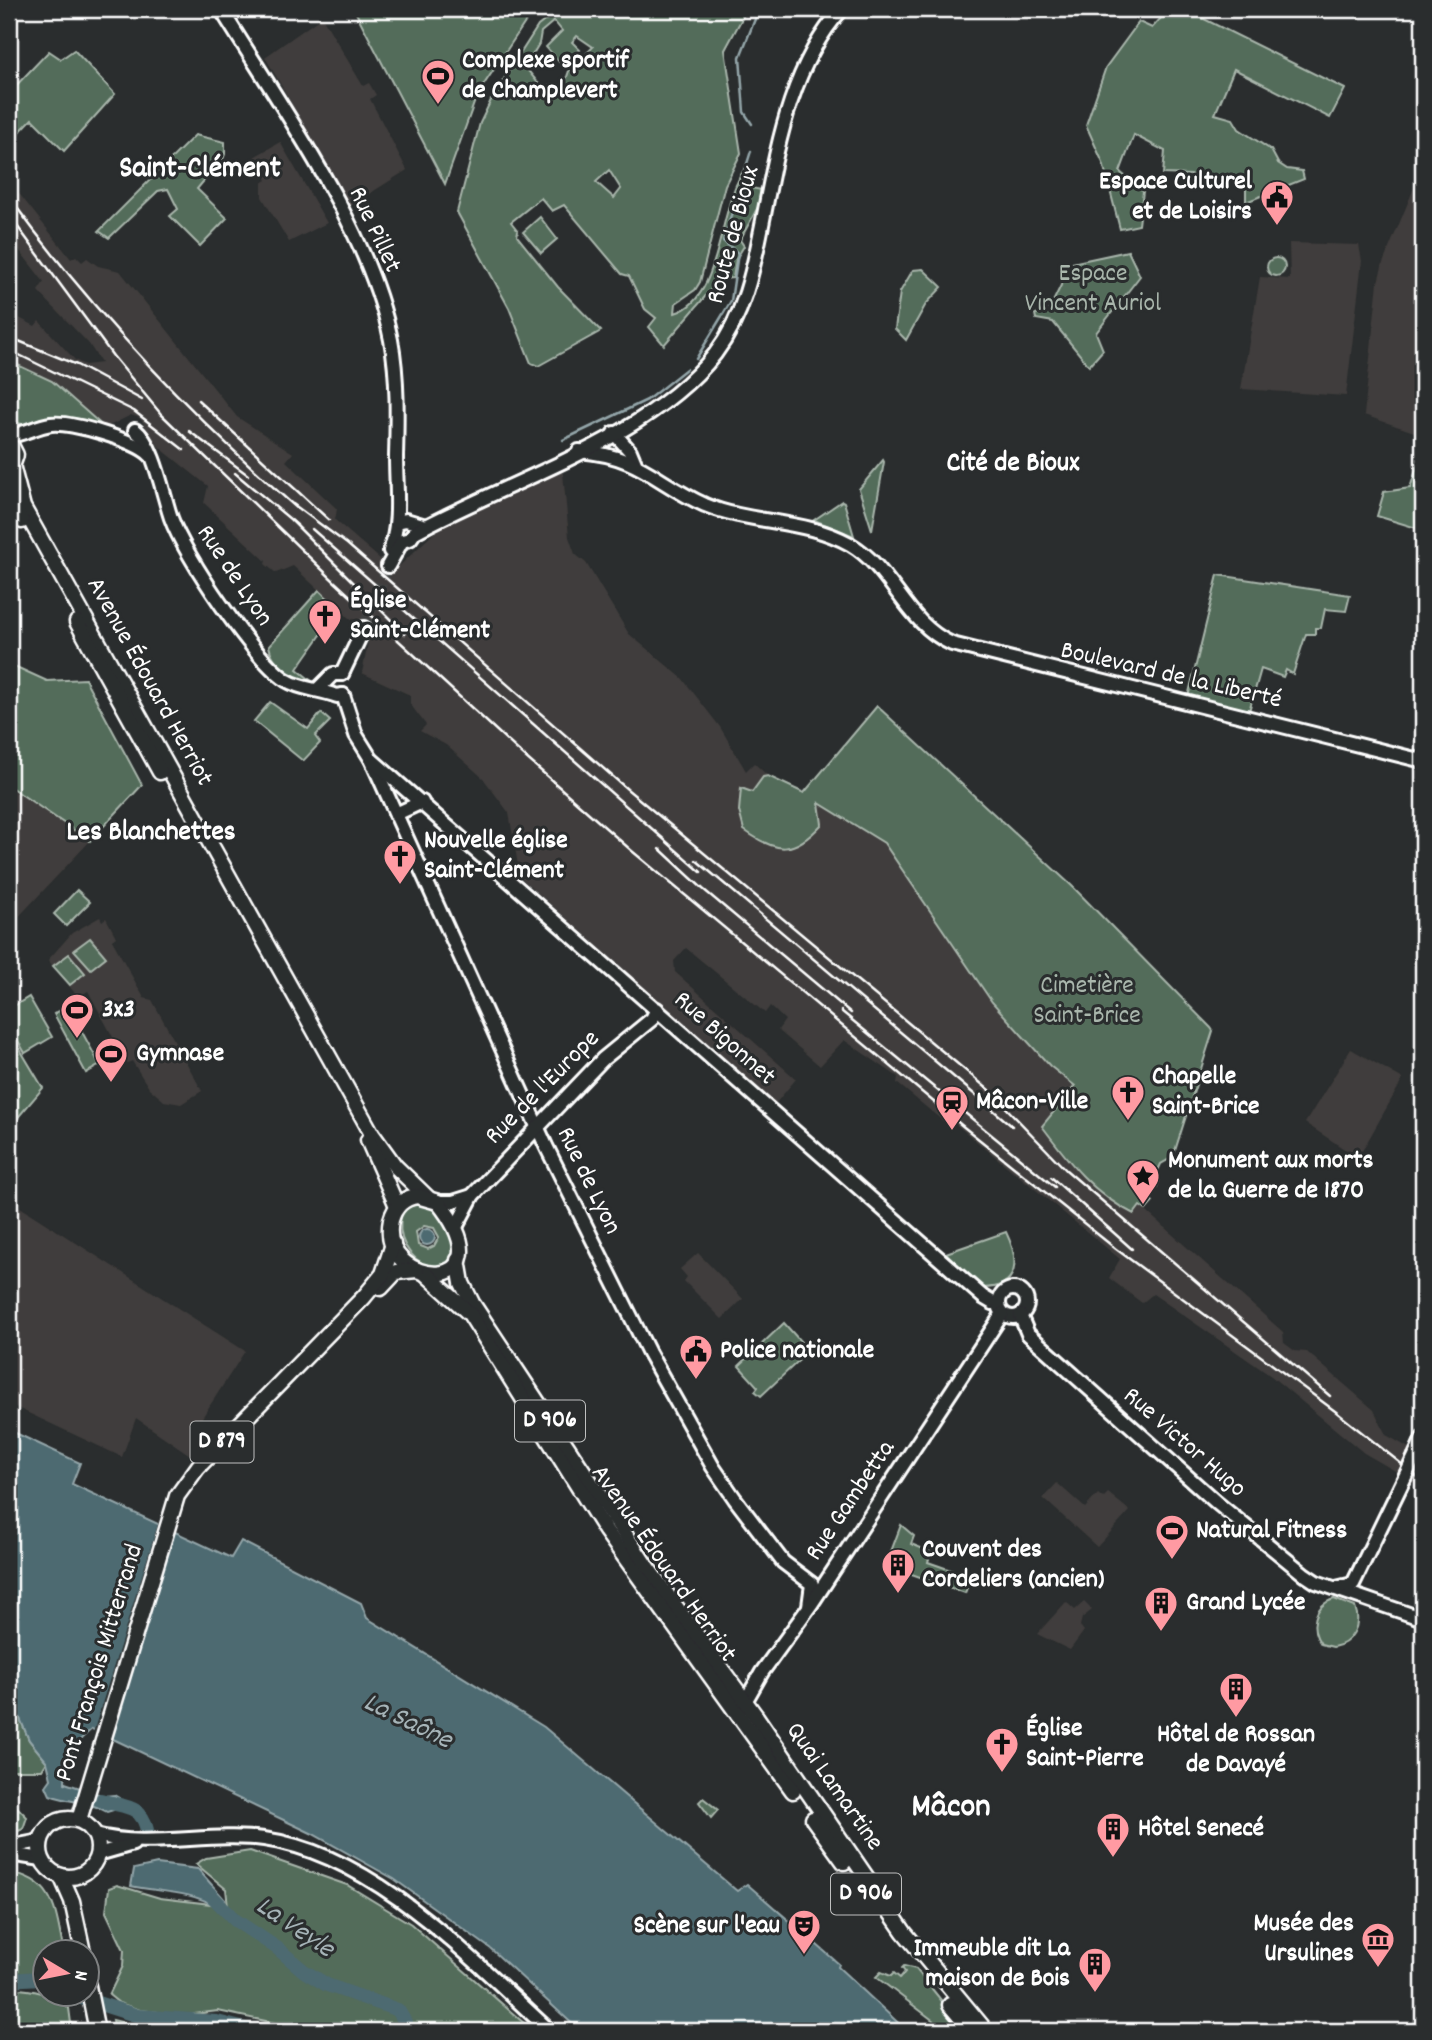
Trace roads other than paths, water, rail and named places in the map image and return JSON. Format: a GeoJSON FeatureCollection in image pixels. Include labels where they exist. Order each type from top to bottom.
{"type":"FeatureCollection","features":[{"type":"Feature","properties":{"kind":"main road","name":"Avenue Édouard Herriot"},"geometry":{"type":"LineString","coordinates":[[9,439],[12,466],[23,507],[372,1134],[395,1166],[433,1200]]}},
{"type":"Feature","properties":{"kind":"main road","name":"Avenue Édouard Herriot"},"geometry":{"type":"LineString","coordinates":[[9,500],[111,687],[361,1127],[397,1206]]}},
{"type":"Feature","properties":{"kind":"main road"},"geometry":{"type":"LineString","coordinates":[[410,1197],[433,1200],[456,1227],[461,1245],[453,1269],[443,1275],[422,1272],[393,1244],[391,1224],[397,1206],[410,1197]]}},
{"type":"Feature","properties":{"kind":"main road","name":"D 879"},"geometry":{"type":"LineString","coordinates":[[294,1376],[383,1274],[393,1244]]}},
{"type":"Feature","properties":{"kind":"main road","name":"Avenue Édouard Herriot"},"geometry":{"type":"LineString","coordinates":[[458,1260],[462,1283],[472,1303],[741,1708]]}},
{"type":"Feature","properties":{"kind":"main road","name":"D 879"},"geometry":{"type":"LineString","coordinates":[[294,1376],[396,1272],[422,1272]]}},
{"type":"Feature","properties":{"kind":"main road","name":"Avenue Édouard Herriot"},"geometry":{"type":"LineString","coordinates":[[422,1272],[470,1314],[607,1531],[683,1638],[741,1708]]}},
{"type":"Feature","properties":{"kind":"main road","name":"Pont François Mitterrand"},"geometry":{"type":"LineString","coordinates":[[79,1820],[177,1496],[190,1475],[294,1376]]}},
{"type":"Feature","properties":{"kind":"main road","name":"Quai Lamartine"},"geometry":{"type":"LineString","coordinates":[[741,1708],[897,1937],[972,2031]]}},
{"type":"Feature","properties":{"kind":"main road","name":"Quai Lamartine"},"geometry":{"type":"LineString","coordinates":[[741,1708],[904,1932],[986,2031]]}},
{"type":"Feature","properties":{"kind":"main road"},"geometry":{"type":"LineString","coordinates":[[68,1818],[79,1820],[97,1845],[95,1863],[84,1873],[74,1877],[61,1876],[51,1871],[41,1858],[40,1841],[51,1824],[68,1818]]}},
{"type":"Feature","properties":{"kind":"main road"},"geometry":{"type":"LineString","coordinates":[[79,1926],[84,1873]]}},
{"type":"Feature","properties":{"kind":"main road"},"geometry":{"type":"LineString","coordinates":[[61,1876],[68,1885],[80,1938]]}},
{"type":"Feature","properties":{"kind":"street","name":"Rue Pillet"},"geometry":{"type":"LineString","coordinates":[[221,9],[321,174],[372,274],[391,341],[396,498],[411,524]]}},
{"type":"Feature","properties":{"kind":"street","name":"Route de Bioux"},"geometry":{"type":"LineString","coordinates":[[411,524],[411,539],[399,538],[394,529],[579,452],[612,434],[685,386],[713,355],[730,331],[751,278],[769,191],[797,81],[820,36],[842,9]]}},
{"type":"Feature","properties":{"kind":"street"},"geometry":{"type":"LineString","coordinates":[[633,457],[635,420]]}},
{"type":"Feature","properties":{"kind":"street"},"geometry":{"type":"LineString","coordinates":[[9,439],[53,424],[69,424],[143,448],[150,456]]}},
{"type":"Feature","properties":{"kind":"street"},"geometry":{"type":"LineString","coordinates":[[99,434],[135,430],[134,435],[125,442]]}},
{"type":"Feature","properties":{"kind":"street","name":"Rue de Lyon"},"geometry":{"type":"LineString","coordinates":[[135,430],[142,435],[184,547],[261,656],[284,678],[304,688],[324,687]]}},
{"type":"Feature","properties":{"kind":"street"},"geometry":{"type":"LineString","coordinates":[[12,466],[31,432]]}},
{"type":"Feature","properties":{"kind":"street"},"geometry":{"type":"LineString","coordinates":[[612,434],[633,457]]}},
{"type":"Feature","properties":{"kind":"street"},"geometry":{"type":"LineString","coordinates":[[612,434],[616,456]]}},
{"type":"Feature","properties":{"kind":"street"},"geometry":{"type":"LineString","coordinates":[[579,452],[633,457]]}},
{"type":"Feature","properties":{"kind":"street","name":"Boulevard de la Liberté"},"geometry":{"type":"LineString","coordinates":[[633,457],[705,505],[823,533],[850,544],[874,563],[915,619],[932,634],[962,648],[1423,761]]}},
{"type":"Feature","properties":{"kind":"street"},"geometry":{"type":"LineString","coordinates":[[342,674],[364,628]]}},
{"type":"Feature","properties":{"kind":"street"},"geometry":{"type":"LineString","coordinates":[[333,674],[342,674],[349,684],[343,695],[337,696],[324,687],[333,674]]}},
{"type":"Feature","properties":{"kind":"street","name":"Rue de Lyon"},"geometry":{"type":"LineString","coordinates":[[343,695],[356,735],[371,759],[385,774],[396,814],[537,1126],[612,1282],[713,1467],[783,1562],[808,1579]]}},
{"type":"Feature","properties":{"kind":"street","name":"Rue Bigonnet"},"geometry":{"type":"LineString","coordinates":[[385,774],[422,802],[654,1014],[687,1034],[983,1297],[1001,1308]]}},
{"type":"Feature","properties":{"kind":"street"},"geometry":{"type":"LineString","coordinates":[[396,814],[422,802]]}},
{"type":"Feature","properties":{"kind":"street","name":"Rue de l'Europe"},"geometry":{"type":"LineString","coordinates":[[456,1227],[473,1195],[537,1126],[603,1059],[654,1014]]}},
{"type":"Feature","properties":{"kind":"street"},"geometry":{"type":"LineString","coordinates":[[433,1200],[453,1202],[473,1195]]}},
{"type":"Feature","properties":{"kind":"street"},"geometry":{"type":"LineString","coordinates":[[1007,1291],[1022,1293],[1026,1307],[1020,1315],[1012,1317],[1001,1308],[1007,1291]]}},
{"type":"Feature","properties":{"kind":"street","name":"Rue Gambetta"},"geometry":{"type":"LineString","coordinates":[[741,1708],[1001,1308]]}},
{"type":"Feature","properties":{"kind":"street","name":"Rue Victor Hugo"},"geometry":{"type":"LineString","coordinates":[[1020,1315],[1028,1334],[1209,1497],[1304,1574],[1333,1588],[1423,1619]]}},
{"type":"Feature","properties":{"kind":"street"},"geometry":{"type":"LineString","coordinates":[[1333,1588],[1353,1584],[1423,1438]]}},
{"type":"Feature","properties":{"kind":"street"},"geometry":{"type":"LineString","coordinates":[[808,1579],[825,1580]]}},
{"type":"Feature","properties":{"kind":"street"},"geometry":{"type":"LineString","coordinates":[[808,1579],[814,1587],[809,1606]]}},
{"type":"Feature","properties":{"kind":"street"},"geometry":{"type":"LineString","coordinates":[[97,1845],[118,1839],[234,1836],[299,1845],[331,1857],[427,1919],[550,2031]]}},
{"type":"Feature","properties":{"kind":"street"},"geometry":{"type":"LineString","coordinates":[[97,1845],[160,1839]]}},
{"type":"Feature","properties":{"kind":"street"},"geometry":{"type":"LineString","coordinates":[[9,1847],[40,1841]]}},
{"type":"Feature","properties":{"kind":"street"},"geometry":{"type":"LineString","coordinates":[[9,1854],[41,1858]]}},
{"type":"Feature","properties":{"kind":"water"},"geometry":{"type":"Polygon","coordinates":[[[427,1229],[433,1231],[433,1243],[427,1245],[421,1243],[419,1237],[421,1231],[427,1229]]]}},
{"type":"Feature","properties":{"kind":"water","name":"La Saône"},"geometry":{"type":"Polygon","coordinates":[[[9,1430],[80,1463],[72,1484],[231,1558],[241,1541],[361,1603],[367,1618],[544,1727],[737,1891],[747,1884],[839,1964],[838,1967],[907,2031],[580,2031],[491,1949],[394,1879],[313,1834],[92,1729],[71,1752],[65,1783],[104,1796],[114,1795],[119,1798],[117,1809],[107,1812],[50,1795],[46,1786],[51,1779],[47,1762],[29,1740],[19,1716],[9,1711],[9,1430]]]}},
{"type":"Feature","properties":{"kind":"water"},"geometry":{"type":"Polygon","coordinates":[[[157,1864],[198,1869],[225,1900],[217,1907],[186,1895],[131,1886],[134,1869],[157,1864]]]}},
{"type":"Feature","properties":{"kind":"waterway"},"geometry":{"type":"LineString","coordinates":[[752,124],[744,112],[740,57],[759,9]]}},
{"type":"Feature","properties":{"kind":"waterway"},"geometry":{"type":"LineString","coordinates":[[696,359],[731,301],[738,253],[723,241],[751,151]]}},
{"type":"Feature","properties":{"kind":"waterway"},"geometry":{"type":"LineString","coordinates":[[563,440],[647,400],[686,369]]}},
{"type":"Feature","properties":{"kind":"waterway","name":"La Veyle"},"geometry":{"type":"LineString","coordinates":[[101,1800],[136,1811],[147,1830]]}},
{"type":"Feature","properties":{"kind":"waterway","name":"La Veyle"},"geometry":{"type":"LineString","coordinates":[[208,1892],[235,1920],[277,1948],[304,1971],[327,1985],[398,2010],[407,2031]]}},
{"type":"Feature","properties":{"kind":"waterway","name":"La Veyle"},"geometry":{"type":"LineString","coordinates":[[9,1980],[32,1979]]}},
{"type":"Feature","properties":{"kind":"waterway","name":"La Veyle"},"geometry":{"type":"LineString","coordinates":[[102,2005],[138,2016],[217,2022],[253,2031]]}},
{"type":"Feature","properties":{"kind":"tunnel"},"geometry":{"type":"LineString","coordinates":[[364,628],[388,566]]}},
{"type":"Feature","properties":{"kind":"railway"},"geometry":{"type":"LineString","coordinates":[[9,197],[74,281],[146,362],[221,438],[300,511]]}},
{"type":"Feature","properties":{"kind":"railway"},"geometry":{"type":"LineString","coordinates":[[9,215],[113,356],[161,414],[335,582],[524,756],[632,851],[965,1128],[1116,1249],[1335,1411],[1423,1481]]}},
{"type":"Feature","properties":{"kind":"railway"},"geometry":{"type":"LineString","coordinates":[[9,337],[77,365],[142,400]]}},
{"type":"Feature","properties":{"kind":"railway"},"geometry":{"type":"LineString","coordinates":[[9,350],[134,411],[184,450]]}},
{"type":"Feature","properties":{"kind":"railway"},"geometry":{"type":"LineString","coordinates":[[198,400],[329,520]]}},
{"type":"Feature","properties":{"kind":"railway"},"geometry":{"type":"LineString","coordinates":[[189,431],[248,475]]}},
{"type":"Feature","properties":{"kind":"railway"},"geometry":{"type":"LineString","coordinates":[[235,473],[297,525]]}},
{"type":"Feature","properties":{"kind":"railway"},"geometry":{"type":"LineString","coordinates":[[293,504],[347,544],[627,789],[989,1090],[1066,1170],[1330,1396]]}},
{"type":"Feature","properties":{"kind":"railway"},"geometry":{"type":"LineString","coordinates":[[291,520],[405,634]]}},
{"type":"Feature","properties":{"kind":"railway"},"geometry":{"type":"LineString","coordinates":[[312,529],[701,872]]}},
{"type":"Feature","properties":{"kind":"railway"},"geometry":{"type":"LineString","coordinates":[[660,849],[703,889],[851,1013]]}},
{"type":"Feature","properties":{"kind":"railway"},"geometry":{"type":"LineString","coordinates":[[696,860],[1012,1126]]}},
{"type":"Feature","properties":{"kind":"railway"},"geometry":{"type":"LineString","coordinates":[[841,1011],[1055,1187]]}},
{"type":"Feature","properties":{"kind":"railway"},"geometry":{"type":"LineString","coordinates":[[1051,1177],[1132,1249]]}},
{"type":"Feature","properties":{"kind":"place","name":"Complexe sportif de Champlevert"},"geometry":{"type":"Point","coordinates":[438,106]}},
{"type":"Feature","properties":{"kind":"place","name":"Espace Culturel et de Loisirs"},"geometry":{"type":"Point","coordinates":[1277,227]}},
{"type":"Feature","properties":{"kind":"place","name":"Église Saint-Clément"},"geometry":{"type":"Point","coordinates":[325,646]}},
{"type":"Feature","properties":{"kind":"place","name":"Nouvelle église Saint-Clément"},"geometry":{"type":"Point","coordinates":[400,886]}},
{"type":"Feature","properties":{"kind":"place","name":"3x3"},"geometry":{"type":"Point","coordinates":[77,1040]}},
{"type":"Feature","properties":{"kind":"place","name":"Gymnase"},"geometry":{"type":"Point","coordinates":[111,1084]}},
{"type":"Feature","properties":{"kind":"place","name":"Chapelle Saint-Brice"},"geometry":{"type":"Point","coordinates":[1128,1122]}},
{"type":"Feature","properties":{"kind":"place","name":"Mâcon-Ville"},"geometry":{"type":"Point","coordinates":[952,1132]}},
{"type":"Feature","properties":{"kind":"place","name":"Monument aux morts de la Guerre de 1870"},"geometry":{"type":"Point","coordinates":[1143,1206]}},
{"type":"Feature","properties":{"kind":"place","name":"Police nationale"},"geometry":{"type":"Point","coordinates":[696,1381]}},
{"type":"Feature","properties":{"kind":"place","name":"Natural Fitness"},"geometry":{"type":"Point","coordinates":[1172,1561]}},
{"type":"Feature","properties":{"kind":"place","name":"Couvent des Cordeliers (ancien)"},"geometry":{"type":"Point","coordinates":[898,1595]}},
{"type":"Feature","properties":{"kind":"place","name":"Grand Lycée"},"geometry":{"type":"Point","coordinates":[1161,1633]}},
{"type":"Feature","properties":{"kind":"place","name":"Hôtel de Rossan de Davayé"},"geometry":{"type":"Point","coordinates":[1236,1719]}},
{"type":"Feature","properties":{"kind":"place","name":"Église Saint-Pierre"},"geometry":{"type":"Point","coordinates":[1002,1774]}},
{"type":"Feature","properties":{"kind":"place","name":"Hôtel Senecé"},"geometry":{"type":"Point","coordinates":[1113,1859]}},
{"type":"Feature","properties":{"kind":"place","name":"Scène sur l'eau"},"geometry":{"type":"Point","coordinates":[804,1956]}},
{"type":"Feature","properties":{"kind":"place","name":"Musée des Ursulines"},"geometry":{"type":"Point","coordinates":[1378,1969]}},
{"type":"Feature","properties":{"kind":"place","name":"Immeuble dit La maison de Bois"},"geometry":{"type":"Point","coordinates":[1095,1994]}},
{"type":"Feature","properties":{"kind":"district","name":"Saint-Clément"},"geometry":{"type":"Point","coordinates":[200,170]}},
{"type":"Feature","properties":{"kind":"district","name":"Cité de Bioux"},"geometry":{"type":"Point","coordinates":[1013,465]}},
{"type":"Feature","properties":{"kind":"district","name":"Les Blanchettes"},"geometry":{"type":"Point","coordinates":[151,834]}},
{"type":"Feature","properties":{"kind":"district","name":"Mâcon"},"geometry":{"type":"Point","coordinates":[951,1808]}},
{"type":"Feature","properties":{"kind":"park label","name":"Espace Vincent Auriol"},"geometry":{"type":"Point","coordinates":[1093,289]}},
{"type":"Feature","properties":{"kind":"park label","name":"Cimetière Saint-Brice"},"geometry":{"type":"Point","coordinates":[1087,1001]}}]}
